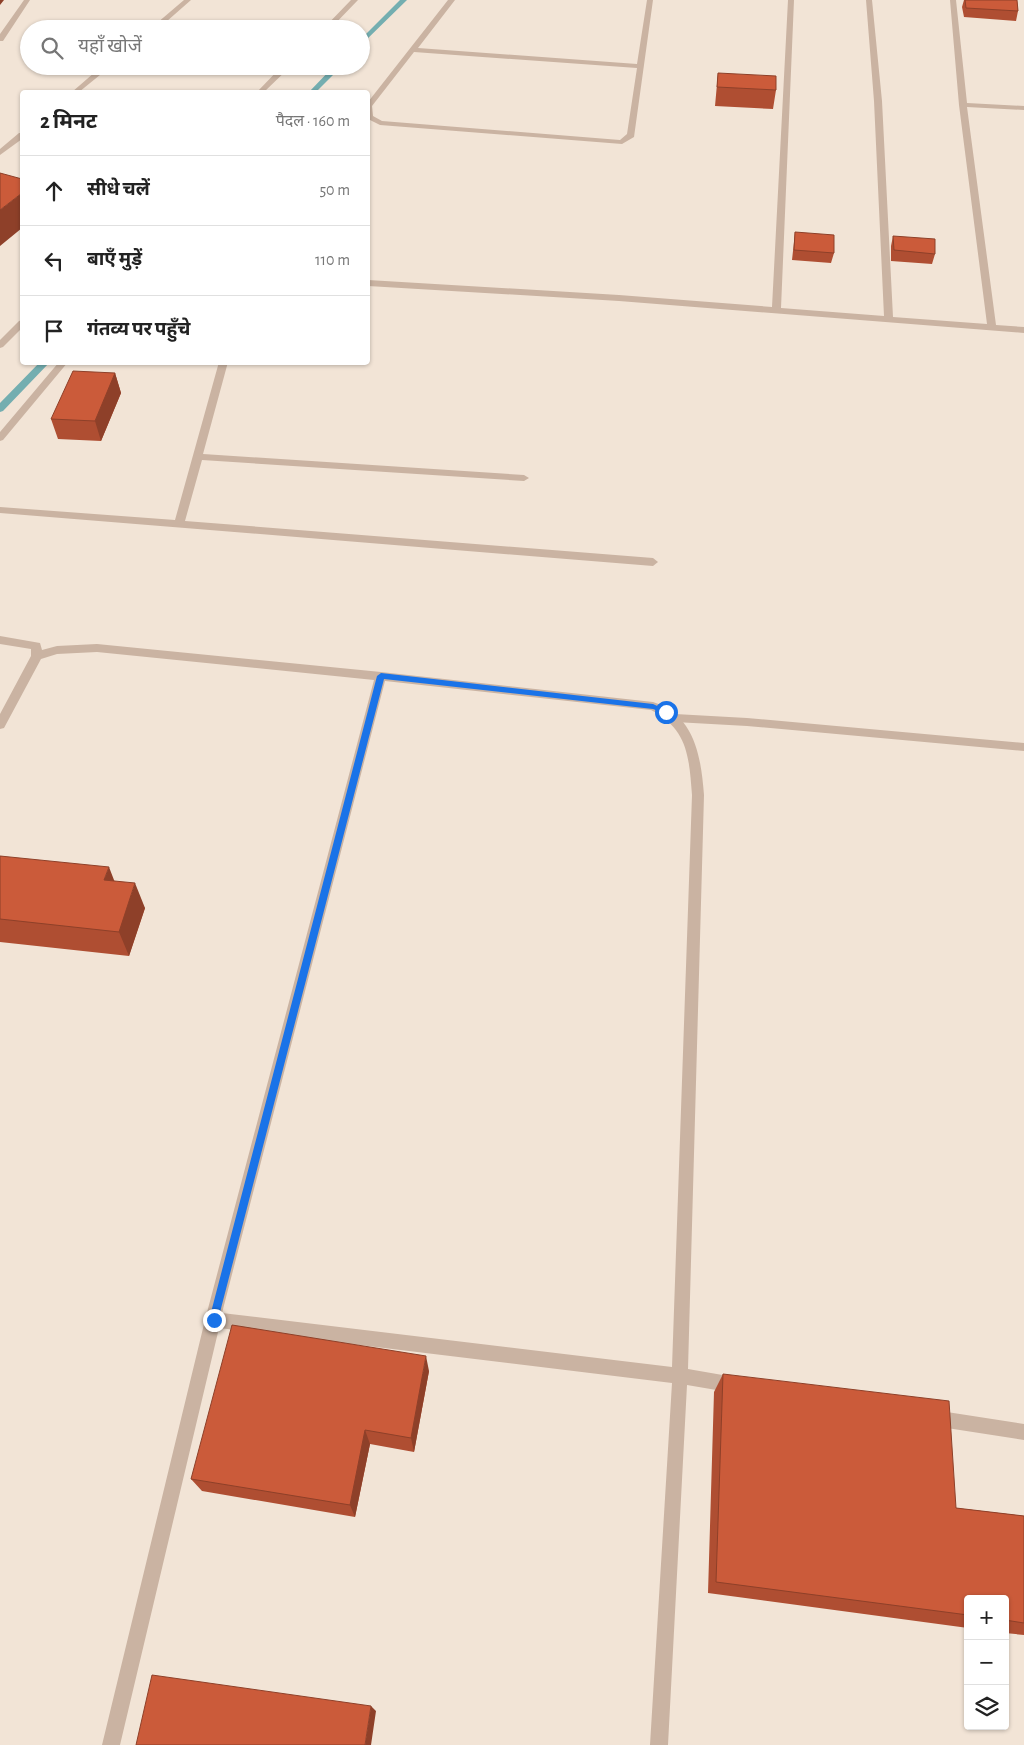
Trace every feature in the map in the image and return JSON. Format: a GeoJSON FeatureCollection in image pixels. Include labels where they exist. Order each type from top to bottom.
{"type":"FeatureCollection","features":[{"type":"Feature","properties":{"kind":"street"},"geometry":{"type":"LineString","coordinates":[[0,39],[26,0]]}},
{"type":"Feature","properties":{"kind":"street"},"geometry":{"type":"LineString","coordinates":[[164,20],[188,0]]}},
{"type":"Feature","properties":{"kind":"street"},"geometry":{"type":"LineString","coordinates":[[335,20],[355,0]]}},
{"type":"Feature","properties":{"kind":"street"},"geometry":{"type":"LineString","coordinates":[[370,103],[452,0]]}},
{"type":"Feature","properties":{"kind":"street"},"geometry":{"type":"LineString","coordinates":[[370,118],[380,123],[622,142],[631,135],[641,66],[650,0],[642,0]]}},
{"type":"Feature","properties":{"kind":"street"},"geometry":{"type":"LineString","coordinates":[[776,310],[791,0]]}},
{"type":"Feature","properties":{"kind":"street"},"geometry":{"type":"LineString","coordinates":[[870,0],[878,101],[889,319]]}},
{"type":"Feature","properties":{"kind":"street"},"geometry":{"type":"LineString","coordinates":[[953,0],[963,105],[992,327]]}},
{"type":"Feature","properties":{"kind":"street"},"geometry":{"type":"LineString","coordinates":[[411,50],[641,66]]}},
{"type":"Feature","properties":{"kind":"street"},"geometry":{"type":"LineString","coordinates":[[77,90],[96,75]]}},
{"type":"Feature","properties":{"kind":"street"},"geometry":{"type":"LineString","coordinates":[[262,90],[278,75]]}},
{"type":"Feature","properties":{"kind":"street"},"geometry":{"type":"LineString","coordinates":[[963,105],[1024,108]]}},
{"type":"Feature","properties":{"kind":"street"},"geometry":{"type":"LineString","coordinates":[[0,153],[20,137]]}},
{"type":"Feature","properties":{"kind":"street"},"geometry":{"type":"LineString","coordinates":[[370,282],[776,310],[1024,330]]}},
{"type":"Feature","properties":{"kind":"street"},"geometry":{"type":"LineString","coordinates":[[0,345],[20,326]]}},
{"type":"Feature","properties":{"kind":"street"},"geometry":{"type":"LineString","coordinates":[[0,438],[61,365]]}},
{"type":"Feature","properties":{"kind":"street"},"geometry":{"type":"LineString","coordinates":[[179,524],[223,365]]}},
{"type":"Feature","properties":{"kind":"street"},"geometry":{"type":"LineString","coordinates":[[197,457],[524,478]]}},
{"type":"Feature","properties":{"kind":"street"},"geometry":{"type":"LineString","coordinates":[[0,510],[653,562]]}},
{"type":"Feature","properties":{"kind":"street"},"geometry":{"type":"LineString","coordinates":[[0,640],[36,646],[37,656],[0,725]]}},
{"type":"Feature","properties":{"kind":"street"},"geometry":{"type":"LineString","coordinates":[[37,656],[57,650],[97,648],[381,676],[653,706],[675,718],[685,730],[693,750],[698,795],[680,1376],[659,1745]]}},
{"type":"Feature","properties":{"kind":"street"},"geometry":{"type":"LineString","coordinates":[[112,1745],[214,1320],[381,676]]}},
{"type":"Feature","properties":{"kind":"street"},"geometry":{"type":"LineString","coordinates":[[675,718],[764,723],[1024,747]]}},
{"type":"Feature","properties":{"kind":"street"},"geometry":{"type":"LineString","coordinates":[[214,1320],[680,1376],[749,1387]]}},
{"type":"Feature","properties":{"kind":"street"},"geometry":{"type":"LineString","coordinates":[[916,1415],[1024,1432]]}},
{"type":"Feature","properties":{"kind":"building"},"geometry":{"type":"Polygon","coordinates":[[[965,0],[1017,0],[1018,11],[966,8],[965,0]]]}},
{"type":"Feature","properties":{"kind":"building"},"geometry":{"type":"Polygon","coordinates":[[[718,73],[776,76],[776,90],[717,87],[718,73]]]}},
{"type":"Feature","properties":{"kind":"building"},"geometry":{"type":"Polygon","coordinates":[[[0,173],[20,178],[20,195],[0,210],[0,173]]]}},
{"type":"Feature","properties":{"kind":"building"},"geometry":{"type":"Polygon","coordinates":[[[795,232],[834,235],[834,253],[794,250],[795,232]]]}},
{"type":"Feature","properties":{"kind":"building"},"geometry":{"type":"Polygon","coordinates":[[[893,236],[935,239],[935,254],[894,250],[893,236]]]}},
{"type":"Feature","properties":{"kind":"building"},"geometry":{"type":"Polygon","coordinates":[[[73,371],[115,373],[95,421],[51,419],[73,371]]]}},
{"type":"Feature","properties":{"kind":"building"},"geometry":{"type":"Polygon","coordinates":[[[0,856],[109,867],[104,880],[135,883],[119,932],[0,919],[0,856]]]}},
{"type":"Feature","properties":{"kind":"building"},"geometry":{"type":"Polygon","coordinates":[[[232,1325],[426,1356],[411,1438],[365,1430],[350,1505],[191,1479],[232,1325]]]}},
{"type":"Feature","properties":{"kind":"building"},"geometry":{"type":"Polygon","coordinates":[[[723,1374],[949,1401],[956,1508],[1024,1516],[1024,1623],[1009,1621],[1009,1595],[964,1595],[964,1614],[716,1582],[723,1374]]]}},
{"type":"Feature","properties":{"kind":"building"},"geometry":{"type":"Polygon","coordinates":[[[152,1675],[371,1706],[365,1745],[136,1745],[152,1675]]]}},
{"type":"Feature","properties":{"kind":"waterway"},"geometry":{"type":"LineString","coordinates":[[370,34],[404,0]]}},
{"type":"Feature","properties":{"kind":"waterway"},"geometry":{"type":"LineString","coordinates":[[314,90],[329,75]]}},
{"type":"Feature","properties":{"kind":"waterway"},"geometry":{"type":"LineString","coordinates":[[0,409],[43,365]]}},
{"type":"Feature","properties":{"kind":"route"},"geometry":{"type":"LineString","coordinates":[[214,1320],[381,676],[653,706],[666,712]]}}]}
